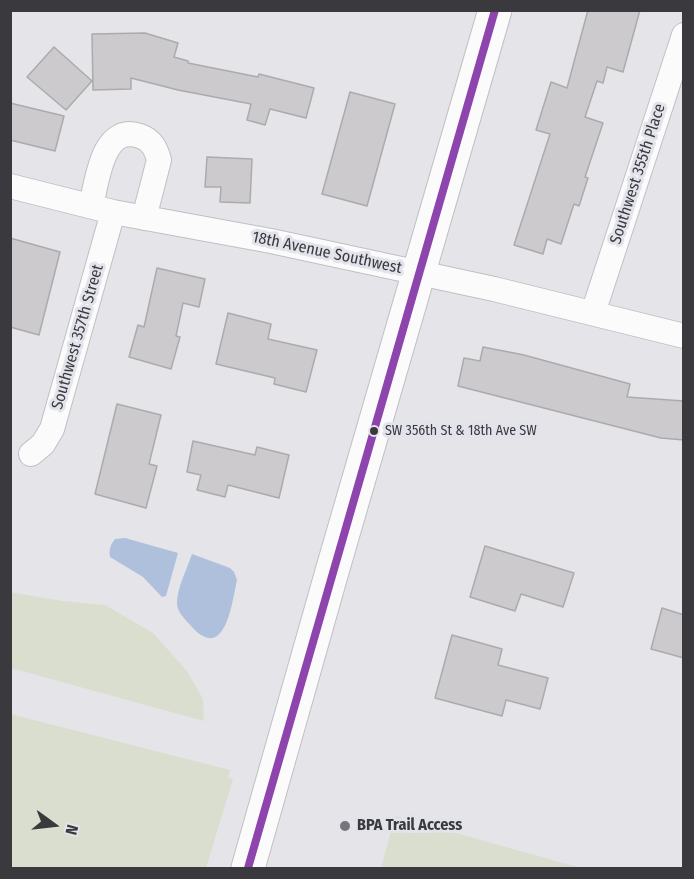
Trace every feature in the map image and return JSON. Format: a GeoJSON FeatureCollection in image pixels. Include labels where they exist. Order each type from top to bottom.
{"type":"FeatureCollection","features":[{"type":"Feature","properties":{"kind":"main road"},"geometry":{"type":"LineString","coordinates":[[248,868],[495,10]]}},
{"type":"Feature","properties":{"kind":"street","name":"Southwest 355th Place"},"geometry":{"type":"LineString","coordinates":[[593,313],[684,35]]}},
{"type":"Feature","properties":{"kind":"street"},"geometry":{"type":"LineString","coordinates":[[102,209],[104,154],[116,139],[135,134],[152,143],[159,160],[144,218]]}},
{"type":"Feature","properties":{"kind":"street","name":"18th Avenue Southwest"},"geometry":{"type":"LineString","coordinates":[[10,186],[144,218],[271,241],[418,272],[684,336]]}},
{"type":"Feature","properties":{"kind":"street","name":"Southwest 357th Street"},"geometry":{"type":"LineString","coordinates":[[31,454],[43,444],[52,429],[102,209]]}},
{"type":"Feature","properties":{"kind":"green space"},"geometry":{"type":"Polygon","coordinates":[[[10,592],[62,601],[105,605],[153,633],[187,671],[203,699],[204,721],[11,668],[10,592]]]}},
{"type":"Feature","properties":{"kind":"green space"},"geometry":{"type":"Polygon","coordinates":[[[10,714],[230,770],[228,778],[233,779],[206,868],[11,868],[10,714]]]}},
{"type":"Feature","properties":{"kind":"green space"},"geometry":{"type":"Polygon","coordinates":[[[395,816],[581,868],[381,868],[395,816]]]}},
{"type":"Feature","properties":{"kind":"water"},"geometry":{"type":"Polygon","coordinates":[[[125,538],[178,553],[166,596],[162,597],[143,577],[110,557],[110,548],[115,539],[125,538]]]}},
{"type":"Feature","properties":{"kind":"water"},"geometry":{"type":"Polygon","coordinates":[[[192,554],[230,568],[237,580],[225,626],[219,634],[212,638],[203,636],[191,626],[177,606],[177,597],[192,554]]]}},
{"type":"Feature","properties":{"kind":"building"},"geometry":{"type":"Polygon","coordinates":[[[588,10],[640,10],[623,72],[607,67],[603,83],[597,81],[585,117],[603,123],[585,177],[588,178],[579,206],[574,204],[561,244],[547,239],[543,254],[514,245],[550,134],[536,130],[551,82],[567,88],[588,10]]]}},
{"type":"Feature","properties":{"kind":"building"},"geometry":{"type":"Polygon","coordinates":[[[145,33],[178,43],[174,57],[188,61],[188,63],[258,77],[259,74],[314,88],[306,118],[270,109],[265,125],[247,120],[251,104],[131,78],[131,89],[93,90],[92,34],[145,33]]]}},
{"type":"Feature","properties":{"kind":"building"},"geometry":{"type":"Polygon","coordinates":[[[54,47],[92,81],[66,110],[27,77],[54,47]]]}},
{"type":"Feature","properties":{"kind":"building"},"geometry":{"type":"Polygon","coordinates":[[[350,92],[395,104],[367,206],[322,194],[350,92]]]}},
{"type":"Feature","properties":{"kind":"building"},"geometry":{"type":"Polygon","coordinates":[[[10,103],[64,116],[55,151],[10,140],[10,103]]]}},
{"type":"Feature","properties":{"kind":"building"},"geometry":{"type":"Polygon","coordinates":[[[207,157],[252,159],[250,203],[220,202],[221,187],[205,187],[207,157]]]}},
{"type":"Feature","properties":{"kind":"building"},"geometry":{"type":"Polygon","coordinates":[[[10,238],[60,252],[39,335],[10,327],[10,238]]]}},
{"type":"Feature","properties":{"kind":"building"},"geometry":{"type":"Polygon","coordinates":[[[157,268],[205,279],[199,307],[183,303],[176,336],[180,337],[171,369],[129,357],[138,325],[144,327],[157,268]]]}},
{"type":"Feature","properties":{"kind":"building"},"geometry":{"type":"Polygon","coordinates":[[[228,313],[271,324],[268,339],[317,350],[306,392],[274,384],[275,378],[216,364],[228,313]]]}},
{"type":"Feature","properties":{"kind":"building"},"geometry":{"type":"Polygon","coordinates":[[[483,347],[524,355],[630,384],[627,397],[684,401],[684,440],[661,438],[458,386],[464,358],[480,361],[483,347]]]}},
{"type":"Feature","properties":{"kind":"building"},"geometry":{"type":"Polygon","coordinates":[[[117,404],[161,415],[149,464],[157,466],[146,508],[95,494],[117,404]]]}},
{"type":"Feature","properties":{"kind":"building"},"geometry":{"type":"Polygon","coordinates":[[[193,441],[255,455],[257,447],[289,455],[279,498],[228,485],[225,497],[197,490],[201,475],[187,472],[193,441]]]}},
{"type":"Feature","properties":{"kind":"building"},"geometry":{"type":"Polygon","coordinates":[[[485,546],[574,573],[563,607],[521,594],[515,611],[470,597],[485,546]]]}},
{"type":"Feature","properties":{"kind":"building"},"geometry":{"type":"Polygon","coordinates":[[[662,608],[684,615],[684,658],[651,649],[662,608]]]}},
{"type":"Feature","properties":{"kind":"building"},"geometry":{"type":"Polygon","coordinates":[[[452,635],[502,649],[498,665],[548,678],[540,709],[506,700],[502,716],[435,698],[452,635]]]}},
{"type":"Feature","properties":{"kind":"transit line"},"geometry":{"type":"LineString","coordinates":[[248,868],[495,10]]}},
{"type":"Feature","properties":{"kind":"place","name":"SW 356th St & 18th Ave SW"},"geometry":{"type":"Point","coordinates":[374,431]}},
{"type":"Feature","properties":{"kind":"place","name":"BPA Trail Access"},"geometry":{"type":"Point","coordinates":[345,826]}}]}
